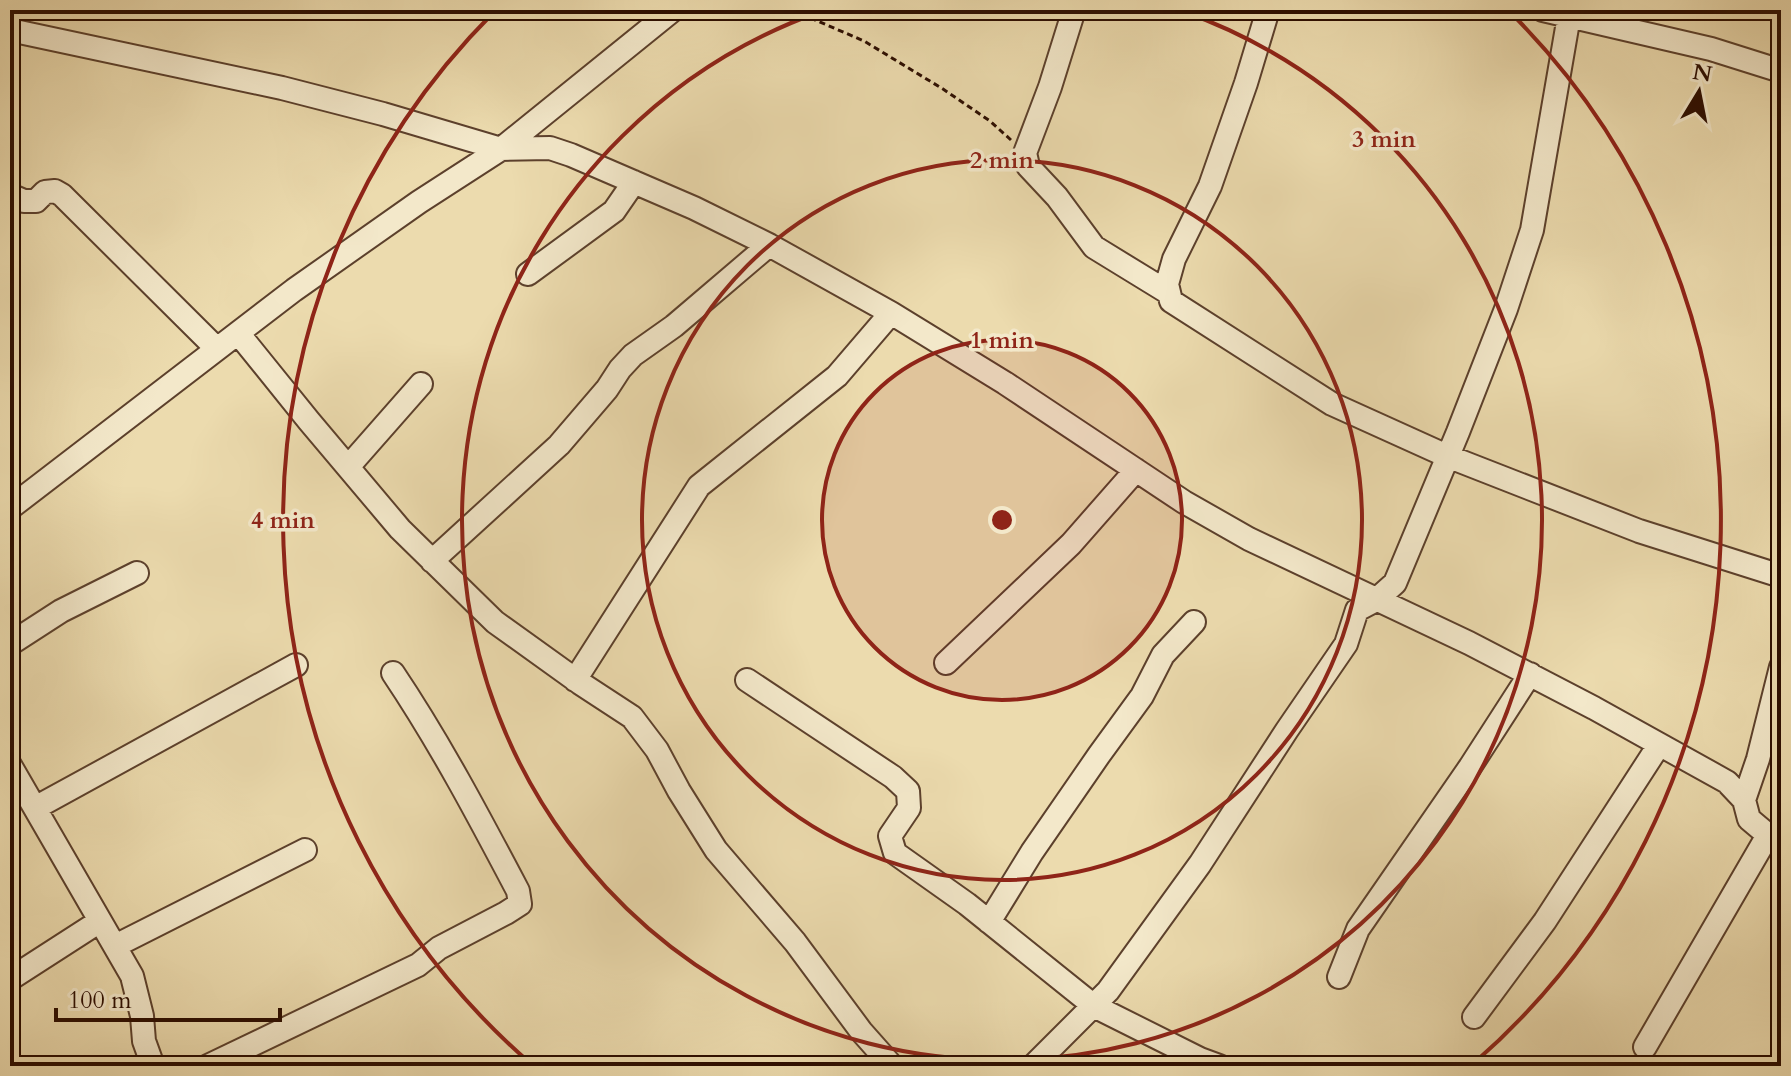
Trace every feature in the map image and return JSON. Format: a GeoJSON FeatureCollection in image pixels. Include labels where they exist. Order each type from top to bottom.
{"type":"FeatureCollection","features":[{"type":"Feature","properties":{"kind":"street"},"geometry":{"type":"LineString","coordinates":[[10,508],[294,290],[501,149],[673,10]]}},
{"type":"Feature","properties":{"kind":"street"},"geometry":{"type":"LineString","coordinates":[[1074,10],[1025,153],[1028,166],[1057,197],[1094,247],[1169,293]]}},
{"type":"Feature","properties":{"kind":"street"},"geometry":{"type":"LineString","coordinates":[[1268,10],[1210,186],[1174,259],[1167,284],[1171,301],[1332,404],[1447,456],[1639,531],[1781,576]]}},
{"type":"Feature","properties":{"kind":"street"},"geometry":{"type":"LineString","coordinates":[[1543,10],[1711,49],[1781,71]]}},
{"type":"Feature","properties":{"kind":"street"},"geometry":{"type":"LineString","coordinates":[[1033,1066],[1108,991],[1200,864],[1346,644],[1357,610],[1376,600],[1395,583],[1506,309],[1532,230],[1569,16]]}},
{"type":"Feature","properties":{"kind":"street"},"geometry":{"type":"LineString","coordinates":[[10,30],[282,88],[501,149],[550,148],[634,182],[735,227],[891,313],[1005,383],[1184,502],[1249,539],[1530,674],[1727,782],[1744,800],[1749,819],[1774,838],[1645,1047]]}},
{"type":"Feature","properties":{"kind":"street"},"geometry":{"type":"LineString","coordinates":[[528,274],[614,211],[634,182]]}},
{"type":"Feature","properties":{"kind":"street"},"geometry":{"type":"LineString","coordinates":[[10,195],[24,201],[36,201],[45,192],[55,191],[62,195],[216,348]]}},
{"type":"Feature","properties":{"kind":"street"},"geometry":{"type":"LineString","coordinates":[[432,561],[559,445],[633,355],[674,326],[769,245]]}},
{"type":"Feature","properties":{"kind":"street"},"geometry":{"type":"LineString","coordinates":[[575,680],[699,486],[837,376],[891,313]]}},
{"type":"Feature","properties":{"kind":"street"},"geometry":{"type":"LineString","coordinates":[[238,333],[400,529],[432,561],[495,622],[632,717],[657,750],[716,850],[795,942],[861,1031],[892,1066]]}},
{"type":"Feature","properties":{"kind":"street"},"geometry":{"type":"LineString","coordinates":[[348,467],[421,384]]}},
{"type":"Feature","properties":{"kind":"street"},"geometry":{"type":"LineString","coordinates":[[946,663],[1071,544],[1136,470]]}},
{"type":"Feature","properties":{"kind":"street"},"geometry":{"type":"LineString","coordinates":[[10,644],[61,611],[137,573]]}},
{"type":"Feature","properties":{"kind":"street"},"geometry":{"type":"LineString","coordinates":[[989,922],[1032,852],[1142,696],[1163,655],[1194,622]]}},
{"type":"Feature","properties":{"kind":"street"},"geometry":{"type":"LineString","coordinates":[[35,808],[296,665]]}},
{"type":"Feature","properties":{"kind":"street"},"geometry":{"type":"LineString","coordinates":[[1744,800],[1758,759],[1781,667]]}},
{"type":"Feature","properties":{"kind":"street"},"geometry":{"type":"LineString","coordinates":[[208,1066],[418,965],[439,948],[520,904],[518,891],[476,812],[393,673]]}},
{"type":"Feature","properties":{"kind":"street"},"geometry":{"type":"LineString","coordinates":[[1339,977],[1358,929],[1530,674]]}},
{"type":"Feature","properties":{"kind":"street"},"geometry":{"type":"LineString","coordinates":[[747,680],[893,777],[908,791],[909,808],[890,836],[895,853],[989,922],[1094,1006],[1219,1066]]}},
{"type":"Feature","properties":{"kind":"street"},"geometry":{"type":"LineString","coordinates":[[1474,1017],[1545,921],[1659,745]]}},
{"type":"Feature","properties":{"kind":"street"},"geometry":{"type":"LineString","coordinates":[[14,780],[35,808],[132,976],[142,1016],[144,1041],[153,1066]]}},
{"type":"Feature","properties":{"kind":"street"},"geometry":{"type":"LineString","coordinates":[[115,946],[305,850]]}},
{"type":"Feature","properties":{"kind":"street"},"geometry":{"type":"LineString","coordinates":[[10,979],[100,921]]}},
{"type":"Feature","properties":{"kind":"path"},"geometry":{"type":"LineString","coordinates":[[792,10],[864,41],[930,81],[990,121],[1025,153]]}}]}
